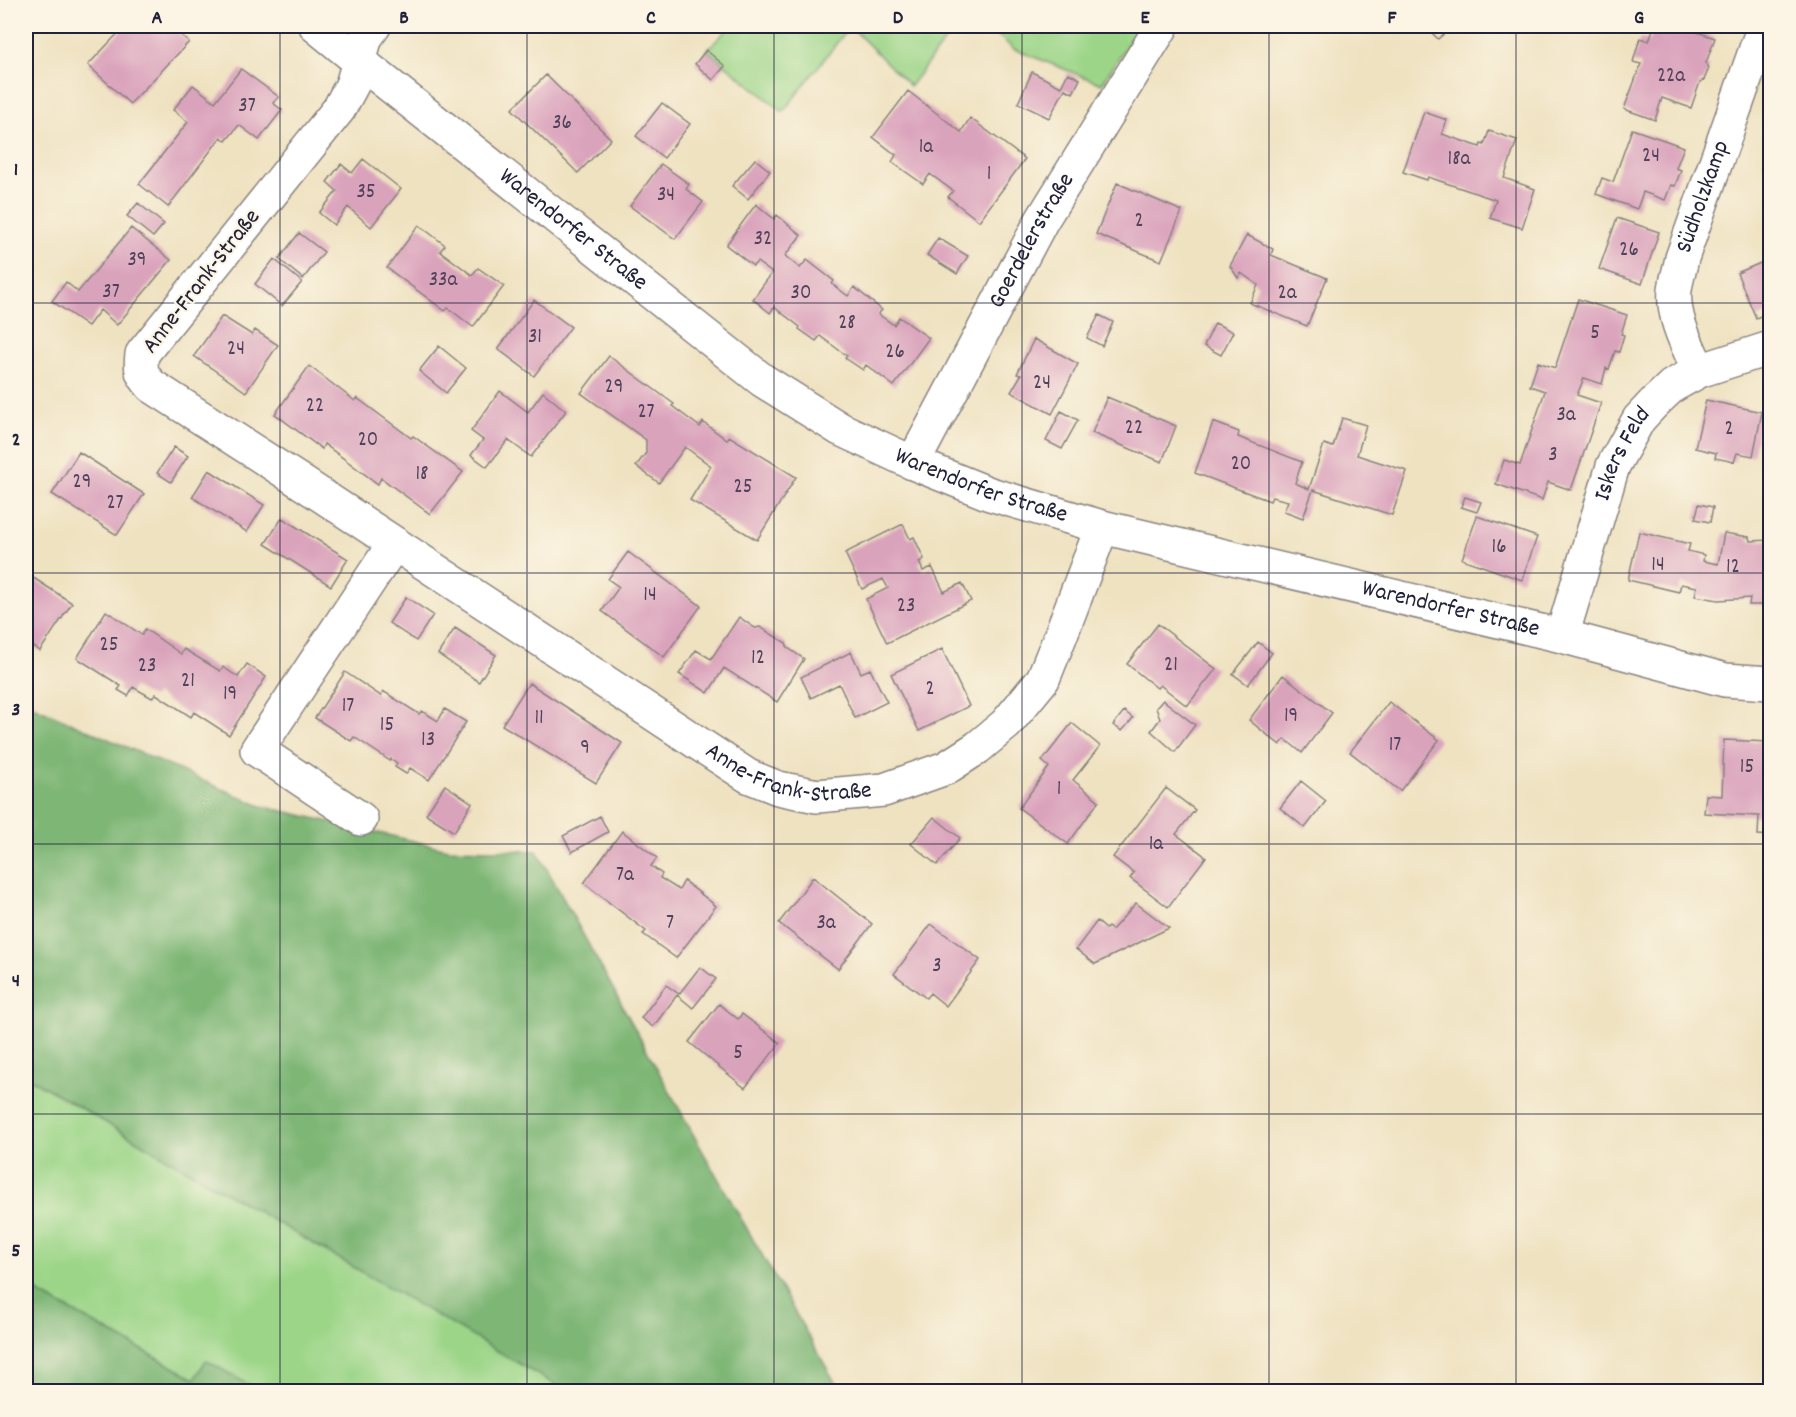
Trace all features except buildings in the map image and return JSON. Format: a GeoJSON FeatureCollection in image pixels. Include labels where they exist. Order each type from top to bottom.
{"type":"FeatureCollection","features":[{"type":"Feature","properties":{"kind":"street","name":"Warendorfer Straße"},"geometry":{"type":"LineString","coordinates":[[316,26],[762,380],[840,429],[913,463],[990,494],[1102,527],[1562,636],[1725,680],[1770,683]]}},
{"type":"Feature","properties":{"kind":"street","name":"Anne-Frank-Straße"},"geometry":{"type":"LineString","coordinates":[[374,26],[366,37],[352,86],[339,109],[142,354],[140,368],[152,386],[748,776],[778,788],[817,796],[884,790],[946,768],[977,748],[1006,724],[1043,679],[1102,527]]}},
{"type":"Feature","properties":{"kind":"street","name":"Goerdelerstraße"},"geometry":{"type":"LineString","coordinates":[[913,463],[1042,220],[1162,26]]}},
{"type":"Feature","properties":{"kind":"street","name":"Südholzkamp"},"geometry":{"type":"LineString","coordinates":[[1699,371],[1683,335],[1676,312],[1675,292],[1682,258],[1764,26]]}},
{"type":"Feature","properties":{"kind":"street","name":"Iskers Feld"},"geometry":{"type":"LineString","coordinates":[[1562,636],[1613,466],[1639,419],[1672,386],[1699,371],[1770,348]]}},
{"type":"Feature","properties":{"kind":"street"},"geometry":{"type":"LineString","coordinates":[[361,819],[257,750],[394,544]]}},
{"type":"Feature","properties":{"kind":"green space"},"geometry":{"type":"Polygon","coordinates":[[[731,26],[850,26],[783,112],[707,50],[731,26]]]}},
{"type":"Feature","properties":{"kind":"green space"},"geometry":{"type":"Polygon","coordinates":[[[850,26],[956,26],[910,86],[850,26]]]}},
{"type":"Feature","properties":{"kind":"green space"},"geometry":{"type":"Polygon","coordinates":[[[987,26],[1139,26],[1102,84],[1014,49],[987,26]]]}},
{"type":"Feature","properties":{"kind":"green space"},"geometry":{"type":"Polygon","coordinates":[[[26,703],[261,806],[448,849],[537,851],[703,1152],[840,1391],[566,1391],[26,1076],[26,703]]]}},
{"type":"Feature","properties":{"kind":"green space"},"geometry":{"type":"Polygon","coordinates":[[[26,1076],[566,1391],[259,1391],[206,1361],[195,1379],[26,1286],[26,1076]]]}},
{"type":"Feature","properties":{"kind":"green space"},"geometry":{"type":"Polygon","coordinates":[[[26,1286],[195,1379],[206,1360],[259,1391],[26,1391],[26,1286]]]}}]}
